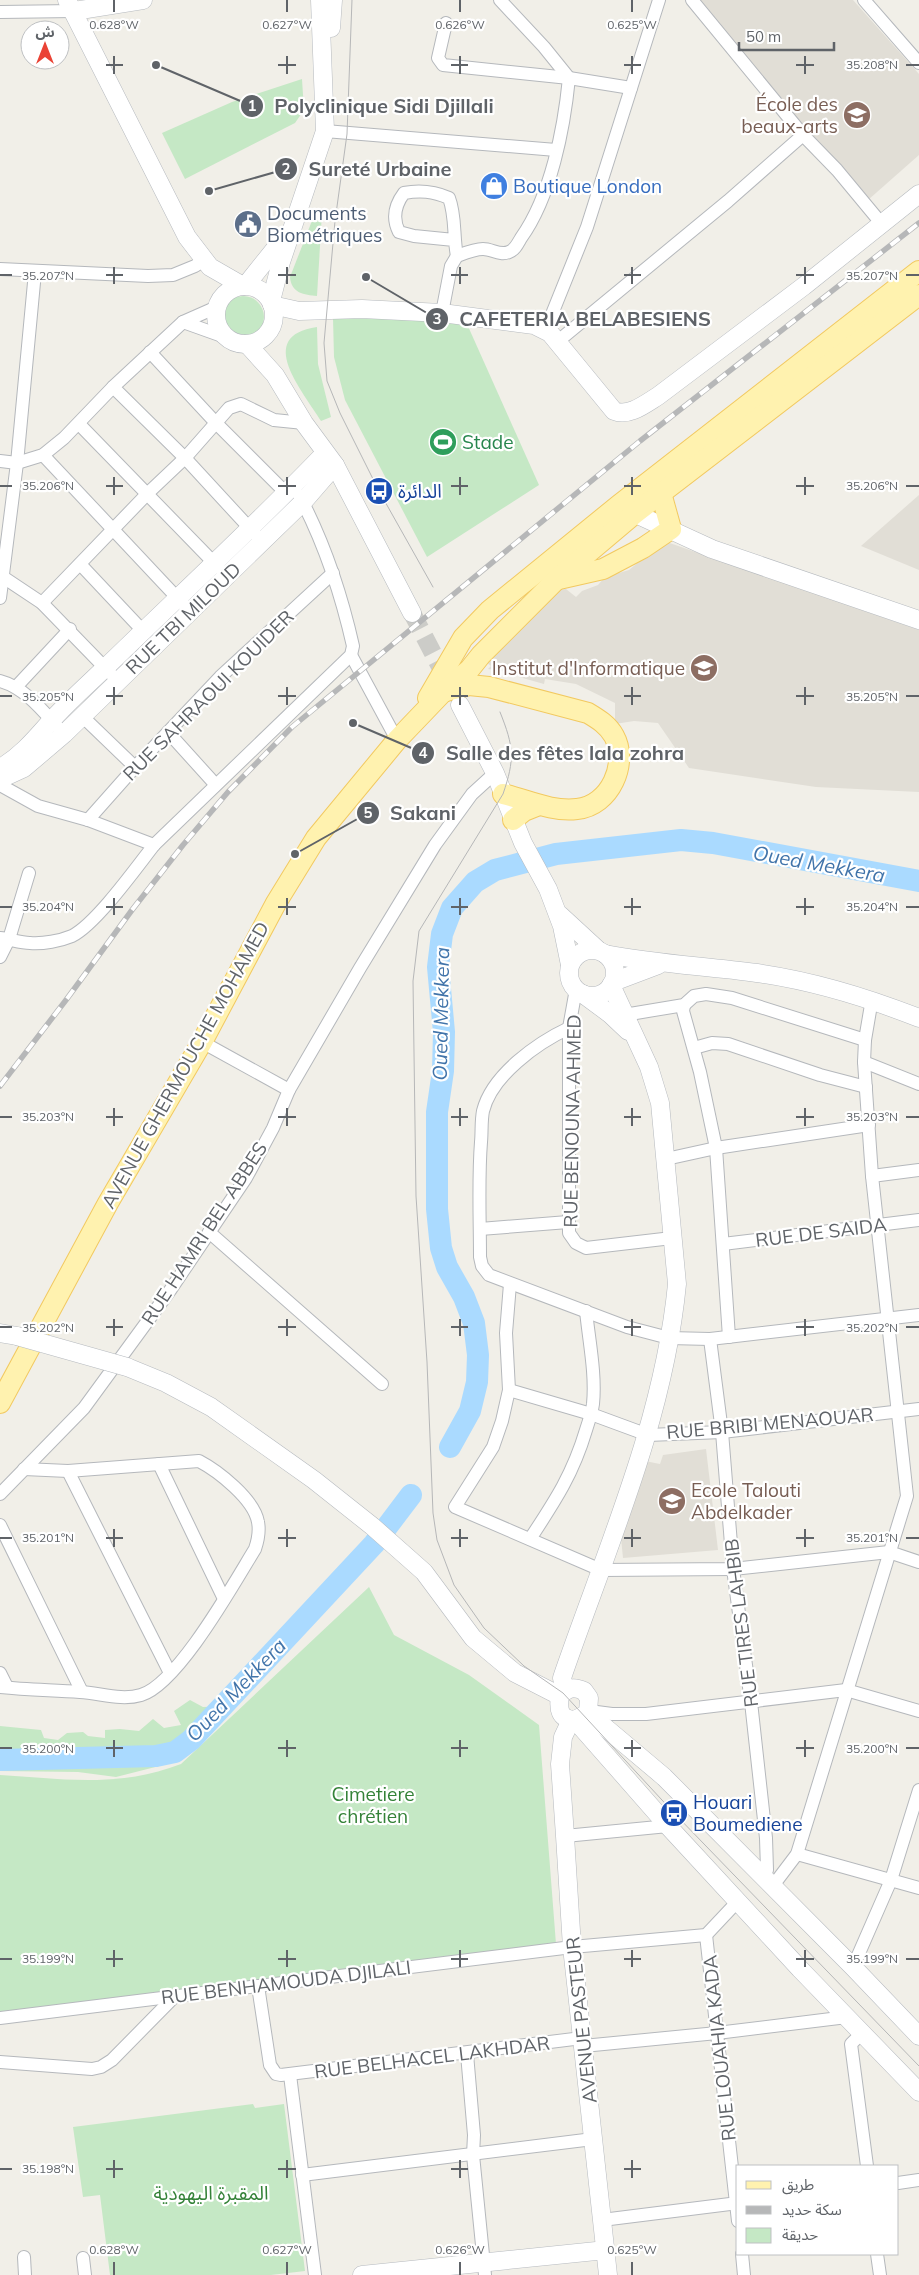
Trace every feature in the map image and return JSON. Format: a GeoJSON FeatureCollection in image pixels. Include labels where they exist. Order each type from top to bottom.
{"type":"FeatureCollection","features":[{"type":"Feature","properties":{"kind":"main road"},"geometry":{"type":"LineString","coordinates":[[143,0],[71,5],[151,169],[187,237],[207,263],[220,301],[216,322],[225,337],[232,342],[247,344],[258,341],[270,330],[314,311]]}},
{"type":"Feature","properties":{"kind":"main road"},"geometry":{"type":"LineString","coordinates":[[282,384],[273,359],[270,330],[274,318],[272,303],[281,262],[325,131],[320,0]]}},
{"type":"Feature","properties":{"kind":"main road"},"geometry":{"type":"LineString","coordinates":[[324,108],[333,0]]}},
{"type":"Feature","properties":{"kind":"main road"},"geometry":{"type":"LineString","coordinates":[[207,263],[245,285],[259,289],[272,303],[289,309],[314,311],[362,309],[442,313],[524,324],[551,336],[614,410],[619,413],[635,410],[658,396],[804,286],[919,194]]}},
{"type":"Feature","properties":{"kind":"main road"},"geometry":{"type":"LineString","coordinates":[[220,301],[235,287],[245,285],[260,271],[294,224]]}},
{"type":"Feature","properties":{"kind":"main road"},"geometry":{"type":"LineString","coordinates":[[414,722],[443,692],[469,670],[481,655],[627,510],[919,271]]}},
{"type":"Feature","properties":{"kind":"main road"},"geometry":{"type":"LineString","coordinates":[[414,722],[458,646],[470,629],[514,588],[556,556],[627,510],[661,493],[919,295]]}},
{"type":"Feature","properties":{"kind":"main road"},"geometry":{"type":"LineString","coordinates":[[247,344],[282,384],[304,423],[330,459],[412,613]]}},
{"type":"Feature","properties":{"kind":"main road"},"geometry":{"type":"LineString","coordinates":[[0,768],[31,744],[51,721],[144,632],[184,606],[214,562],[290,489],[330,459]]}},
{"type":"Feature","properties":{"kind":"main road","name":"RUE TBI MILOUD"},"geometry":{"type":"LineString","coordinates":[[0,779],[24,768],[64,734],[118,681],[184,606],[226,576],[303,502],[330,459]]}},
{"type":"Feature","properties":{"kind":"main road"},"geometry":{"type":"LineString","coordinates":[[661,493],[672,529]]}},
{"type":"Feature","properties":{"kind":"main road"},"geometry":{"type":"LineString","coordinates":[[627,510],[712,548],[919,620]]}},
{"type":"Feature","properties":{"kind":"main road"},"geometry":{"type":"LineString","coordinates":[[558,579],[603,569],[643,548],[672,529]]}},
{"type":"Feature","properties":{"kind":"main road"},"geometry":{"type":"LineString","coordinates":[[489,687],[469,670],[467,658],[476,640],[548,569],[556,556]]}},
{"type":"Feature","properties":{"kind":"main road"},"geometry":{"type":"LineString","coordinates":[[443,692],[469,685],[489,687],[588,713],[608,728],[617,742],[618,767],[612,787],[603,798],[579,810],[553,809],[503,794]]}},
{"type":"Feature","properties":{"kind":"main road"},"geometry":{"type":"LineString","coordinates":[[460,705],[496,773],[523,843],[548,889],[558,913],[570,965],[569,978],[579,991],[610,1014],[634,1037]]}},
{"type":"Feature","properties":{"kind":"main road","name":"AVENUE GHERMOUCHE MOHAMED"},"geometry":{"type":"LineString","coordinates":[[0,1402],[108,1203],[202,1042],[276,903],[303,858],[316,838],[414,722]]}},
{"type":"Feature","properties":{"kind":"main road"},"geometry":{"type":"LineString","coordinates":[[513,820],[524,811],[539,806]]}},
{"type":"Feature","properties":{"kind":"main road"},"geometry":{"type":"LineString","coordinates":[[558,913],[602,952],[614,967],[612,983],[624,1015],[654,1080],[660,1102],[677,1284],[669,1338],[648,1435],[569,1657],[571,1706],[668,1826],[919,2092]]}},
{"type":"Feature","properties":{"kind":"main road"},"geometry":{"type":"LineString","coordinates":[[570,965],[578,954],[584,951],[602,952],[663,964],[757,973],[804,981],[872,999],[919,1018]]}},
{"type":"Feature","properties":{"kind":"main road"},"geometry":{"type":"LineString","coordinates":[[579,991],[599,994],[612,983],[663,964]]}},
{"type":"Feature","properties":{"kind":"main road"},"geometry":{"type":"LineString","coordinates":[[8,1335],[127,1367],[166,1383],[211,1407],[314,1480],[415,1563],[432,1582],[473,1638],[515,1672],[571,1706],[664,1777],[919,2036]]}},
{"type":"Feature","properties":{"kind":"main road","name":"AVENUE PASTEUR"},"geometry":{"type":"LineString","coordinates":[[571,1706],[556,1723],[555,1736],[560,1764],[572,1947],[608,2275]]}},
{"type":"Feature","properties":{"kind":"main road"},"geometry":{"type":"LineString","coordinates":[[362,2275],[484,2269],[606,2250]]}},
{"type":"Feature","properties":{"kind":"street"},"geometry":{"type":"LineString","coordinates":[[457,256],[483,249],[499,253],[509,252],[514,249],[530,225],[556,150],[566,105],[569,78],[544,47],[500,0]]}},
{"type":"Feature","properties":{"kind":"street"},"geometry":{"type":"LineString","coordinates":[[551,336],[659,0]]}},
{"type":"Feature","properties":{"kind":"street"},"geometry":{"type":"LineString","coordinates":[[692,0],[803,135],[837,170],[881,223]]}},
{"type":"Feature","properties":{"kind":"street"},"geometry":{"type":"LineString","coordinates":[[864,0],[919,63]]}},
{"type":"Feature","properties":{"kind":"street"},"geometry":{"type":"LineString","coordinates":[[0,12],[71,5]]}},
{"type":"Feature","properties":{"kind":"street"},"geometry":{"type":"LineString","coordinates":[[446,23],[438,58],[443,65],[569,78],[631,88]]}},
{"type":"Feature","properties":{"kind":"street"},"geometry":{"type":"LineString","coordinates":[[325,131],[556,150]]}},
{"type":"Feature","properties":{"kind":"street"},"geometry":{"type":"LineString","coordinates":[[551,336],[728,201],[803,135]]}},
{"type":"Feature","properties":{"kind":"street"},"geometry":{"type":"LineString","coordinates":[[442,313],[451,266],[457,256],[454,240],[453,210],[449,198],[439,193],[420,190],[404,193],[397,202],[395,216],[395,225],[399,232],[414,236],[454,240]]}},
{"type":"Feature","properties":{"kind":"street"},"geometry":{"type":"LineString","coordinates":[[0,269],[35,272],[173,275],[207,263]]}},
{"type":"Feature","properties":{"kind":"street"},"geometry":{"type":"LineString","coordinates":[[0,598],[1,575],[17,463],[35,272]]}},
{"type":"Feature","properties":{"kind":"street"},"geometry":{"type":"LineString","coordinates":[[0,461],[17,463],[43,455],[79,424],[113,387],[183,322],[220,301]]}},
{"type":"Feature","properties":{"kind":"street"},"geometry":{"type":"LineString","coordinates":[[183,322],[225,337]]}},
{"type":"Feature","properties":{"kind":"street"},"geometry":{"type":"LineString","coordinates":[[4,938],[30,943],[48,942],[71,936],[85,926],[154,845],[215,784],[351,655],[353,646],[333,572],[303,502],[216,423],[150,352]]}},
{"type":"Feature","properties":{"kind":"street"},"geometry":{"type":"LineString","coordinates":[[113,387],[185,458],[262,540]]}},
{"type":"Feature","properties":{"kind":"street"},"geometry":{"type":"LineString","coordinates":[[42,603],[148,493],[185,458],[229,408],[241,404],[274,420],[304,423]]}},
{"type":"Feature","properties":{"kind":"street"},"geometry":{"type":"LineString","coordinates":[[79,424],[148,493],[226,576]]}},
{"type":"Feature","properties":{"kind":"street"},"geometry":{"type":"LineString","coordinates":[[43,455],[184,606]]}},
{"type":"Feature","properties":{"kind":"street"},"geometry":{"type":"LineString","coordinates":[[80,564],[144,632]]}},
{"type":"Feature","properties":{"kind":"street","name":"RUE SAHRAOUI KOUIDER"},"geometry":{"type":"LineString","coordinates":[[88,820],[134,767],[220,677],[333,572]]}},
{"type":"Feature","properties":{"kind":"street"},"geometry":{"type":"LineString","coordinates":[[1,575],[42,603],[70,629],[118,681]]}},
{"type":"Feature","properties":{"kind":"street"},"geometry":{"type":"LineString","coordinates":[[16,687],[70,629]]}},
{"type":"Feature","properties":{"kind":"street"},"geometry":{"type":"LineString","coordinates":[[351,655],[397,740]]}},
{"type":"Feature","properties":{"kind":"street"},"geometry":{"type":"LineString","coordinates":[[0,681],[16,687],[64,734]]}},
{"type":"Feature","properties":{"kind":"street"},"geometry":{"type":"LineString","coordinates":[[82,716],[134,767]]}},
{"type":"Feature","properties":{"kind":"street"},"geometry":{"type":"LineString","coordinates":[[168,732],[215,784]]}},
{"type":"Feature","properties":{"kind":"street","name":"RUE HAMRI BEL ABBES"},"geometry":{"type":"LineString","coordinates":[[0,1494],[84,1408],[171,1288],[246,1178],[273,1128],[289,1090],[360,968],[452,819],[472,794],[496,773]]}},
{"type":"Feature","properties":{"kind":"street"},"geometry":{"type":"LineString","coordinates":[[0,785],[38,806],[88,820],[154,845]]}},
{"type":"Feature","properties":{"kind":"street"},"geometry":{"type":"LineString","coordinates":[[0,957],[4,938],[29,873]]}},
{"type":"Feature","properties":{"kind":"street","name":"RUE BENOUNA AHMED"},"geometry":{"type":"LineString","coordinates":[[579,991],[569,1028],[568,1222],[572,1239],[586,1248],[672,1238]]}},
{"type":"Feature","properties":{"kind":"street"},"geometry":{"type":"LineString","coordinates":[[624,1015],[684,1005],[694,996],[706,994],[732,998],[865,1040]]}},
{"type":"Feature","properties":{"kind":"street"},"geometry":{"type":"LineString","coordinates":[[768,1882],[797,1854],[825,1768],[846,1690],[866,1633],[888,1552],[913,1495],[897,1411],[872,1176],[864,1062],[865,1040],[872,999]]}},
{"type":"Feature","properties":{"kind":"street"},"geometry":{"type":"LineString","coordinates":[[684,1005],[683,1011],[694,1048],[716,1148],[729,1337]]}},
{"type":"Feature","properties":{"kind":"street"},"geometry":{"type":"LineString","coordinates":[[569,1028],[534,1047],[517,1063],[498,1084],[483,1111],[480,1162],[480,1257],[482,1266],[489,1275],[627,1327],[669,1338],[710,1339],[919,1315]]}},
{"type":"Feature","properties":{"kind":"street"},"geometry":{"type":"LineString","coordinates":[[202,1042],[289,1090]]}},
{"type":"Feature","properties":{"kind":"street"},"geometry":{"type":"LineString","coordinates":[[694,1048],[712,1043],[728,1044],[820,1075],[866,1087]]}},
{"type":"Feature","properties":{"kind":"street"},"geometry":{"type":"LineString","coordinates":[[864,1062],[919,1084]]}},
{"type":"Feature","properties":{"kind":"street"},"geometry":{"type":"LineString","coordinates":[[666,1159],[716,1148],[869,1126]]}},
{"type":"Feature","properties":{"kind":"street"},"geometry":{"type":"LineString","coordinates":[[872,1176],[919,1170]]}},
{"type":"Feature","properties":{"kind":"street","name":"RUE DE SAIDA"},"geometry":{"type":"LineString","coordinates":[[723,1244],[919,1220]]}},
{"type":"Feature","properties":{"kind":"street"},"geometry":{"type":"LineString","coordinates":[[480,1229],[568,1222]]}},
{"type":"Feature","properties":{"kind":"street"},"geometry":{"type":"LineString","coordinates":[[209,1232],[382,1384]]}},
{"type":"Feature","properties":{"kind":"street"},"geometry":{"type":"LineString","coordinates":[[510,1284],[506,1333],[509,1390],[502,1421],[493,1446],[455,1507],[601,1570],[733,1569],[888,1552],[919,1562]]}},
{"type":"Feature","properties":{"kind":"street"},"geometry":{"type":"LineString","coordinates":[[530,1539],[563,1489],[575,1462],[591,1414],[593,1403],[592,1375],[586,1311]]}},
{"type":"Feature","properties":{"kind":"street","name":"RUE TIRES LAHBIB"},"geometry":{"type":"LineString","coordinates":[[710,1339],[722,1432],[733,1569],[751,1702],[766,1838],[768,1882]]}},
{"type":"Feature","properties":{"kind":"street","name":"RUE BRIBI MENAOUAR"},"geometry":{"type":"LineString","coordinates":[[509,1390],[591,1414],[648,1435],[722,1432],[919,1409]]}},
{"type":"Feature","properties":{"kind":"street"},"geometry":{"type":"LineString","coordinates":[[0,1673],[4,1687],[127,1697],[142,1695],[159,1684],[197,1643],[255,1549],[260,1536],[258,1520],[249,1505],[230,1483],[212,1468],[199,1461],[68,1470],[24,1469]]}},
{"type":"Feature","properties":{"kind":"street"},"geometry":{"type":"LineString","coordinates":[[159,1464],[224,1599]]}},
{"type":"Feature","properties":{"kind":"street"},"geometry":{"type":"LineString","coordinates":[[68,1470],[170,1673]]}},
{"type":"Feature","properties":{"kind":"street"},"geometry":{"type":"LineString","coordinates":[[0,1525],[82,1692]]}},
{"type":"Feature","properties":{"kind":"street"},"geometry":{"type":"LineString","coordinates":[[571,1706],[612,1714],[646,1714],[846,1690],[919,1711]]}},
{"type":"Feature","properties":{"kind":"street"},"geometry":{"type":"LineString","coordinates":[[853,1967],[891,1880],[919,1790]]}},
{"type":"Feature","properties":{"kind":"street"},"geometry":{"type":"LineString","coordinates":[[565,1836],[668,1826]]}},
{"type":"Feature","properties":{"kind":"street"},"geometry":{"type":"LineString","coordinates":[[797,1854],[919,1888]]}},
{"type":"Feature","properties":{"kind":"street"},"geometry":{"type":"LineString","coordinates":[[706,1935],[738,1902]]}},
{"type":"Feature","properties":{"kind":"street","name":"RUE BENHAMOUDA DJILALI"},"geometry":{"type":"LineString","coordinates":[[0,2018],[572,1947],[706,1935]]}},
{"type":"Feature","properties":{"kind":"street","name":"RUE LOUAHIA KADA"},"geometry":{"type":"LineString","coordinates":[[706,1935],[736,2194]]}},
{"type":"Feature","properties":{"kind":"street"},"geometry":{"type":"LineString","coordinates":[[258,1986],[270,2065],[276,2074],[285,2075],[302,2175],[315,2275]]}},
{"type":"Feature","properties":{"kind":"street"},"geometry":{"type":"LineString","coordinates":[[0,2062],[92,2069],[101,2067],[112,2060],[175,1996]]}},
{"type":"Feature","properties":{"kind":"street","name":"RUE BELHACEL LAKHDAR"},"geometry":{"type":"LineString","coordinates":[[285,2075],[583,2042],[717,2033],[847,2017]]}},
{"type":"Feature","properties":{"kind":"street"},"geometry":{"type":"LineString","coordinates":[[862,2033],[851,2044],[867,2165]]}},
{"type":"Feature","properties":{"kind":"street"},"geometry":{"type":"LineString","coordinates":[[467,2054],[474,2136],[473,2155],[484,2269]]}},
{"type":"Feature","properties":{"kind":"street"},"geometry":{"type":"LineString","coordinates":[[302,2175],[593,2139]]}},
{"type":"Feature","properties":{"kind":"street"},"geometry":{"type":"LineString","coordinates":[[899,2183],[919,2180]]}},
{"type":"Feature","properties":{"kind":"street"},"geometry":{"type":"LineString","coordinates":[[602,2220],[736,2203]]}},
{"type":"Feature","properties":{"kind":"street"},"geometry":{"type":"LineString","coordinates":[[742,2255],[744,2275]]}},
{"type":"Feature","properties":{"kind":"street"},"geometry":{"type":"LineString","coordinates":[[877,2255],[880,2275]]}},
{"type":"Feature","properties":{"kind":"street"},"geometry":{"type":"LineString","coordinates":[[24,2258],[24,2275]]}},
{"type":"Feature","properties":{"kind":"street"},"geometry":{"type":"LineString","coordinates":[[83,2258],[85,2275]]}},
{"type":"Feature","properties":{"kind":"shaded area","name":"École des beaux-arts"},"geometry":{"type":"Polygon","coordinates":[[[695,0],[853,0],[919,74],[919,155],[868,200],[695,0]]]}},
{"type":"Feature","properties":{"kind":"shaded area"},"geometry":{"type":"Polygon","coordinates":[[[919,495],[919,570],[861,546],[919,495]]]}},
{"type":"Feature","properties":{"kind":"shaded area","name":"Institut d'Informatique"},"geometry":{"type":"Polygon","coordinates":[[[664,541],[919,630],[919,792],[816,787],[689,768],[658,723],[634,721],[615,724],[615,703],[576,684],[545,679],[544,684],[519,677],[520,674],[488,669],[491,666],[481,658],[552,591],[566,589],[576,597],[582,591],[598,585],[605,577],[629,570],[664,541]]]}},
{"type":"Feature","properties":{"kind":"shaded area","name":"Ecole Talouti Abdelkader"},"geometry":{"type":"Polygon","coordinates":[[[706,1449],[718,1550],[623,1558],[621,1538],[645,1461],[660,1464],[663,1455],[706,1449]]]}},
{"type":"Feature","properties":{"kind":"green space"},"geometry":{"type":"Polygon","coordinates":[[[302,79],[304,110],[295,123],[185,179],[162,133],[232,102],[302,79]]]}},
{"type":"Feature","properties":{"kind":"green space"},"geometry":{"type":"Polygon","coordinates":[[[315,213],[322,213],[317,296],[303,294],[296,290],[290,277],[315,213]]]}},
{"type":"Feature","properties":{"kind":"green space"},"geometry":{"type":"Polygon","coordinates":[[[239,296],[247,296],[258,302],[264,317],[258,332],[247,338],[239,338],[228,332],[222,321],[222,313],[228,302],[239,296]]]}},
{"type":"Feature","properties":{"kind":"green space","name":"Stade"},"geometry":{"type":"Polygon","coordinates":[[[389,317],[467,324],[539,485],[427,557],[345,400],[334,357],[333,318],[389,317]]]}},
{"type":"Feature","properties":{"kind":"green space"},"geometry":{"type":"Polygon","coordinates":[[[317,327],[318,364],[331,417],[321,421],[295,380],[286,353],[289,341],[298,332],[317,327]]]}},
{"type":"Feature","properties":{"kind":"green space","name":"Cimetiere chrétien"},"geometry":{"type":"Polygon","coordinates":[[[369,1587],[394,1635],[469,1675],[539,1725],[556,1944],[0,2012],[0,1775],[69,1780],[113,1779],[158,1772],[181,1764],[369,1587]]]}},
{"type":"Feature","properties":{"kind":"green space"},"geometry":{"type":"Polygon","coordinates":[[[190,1700],[203,1707],[231,1706],[175,1762],[116,1777],[78,1772],[0,1771],[0,1726],[41,1730],[44,1738],[58,1740],[67,1733],[83,1732],[88,1736],[105,1738],[105,1730],[139,1731],[153,1719],[164,1728],[181,1725],[174,1711],[190,1700]]]}},
{"type":"Feature","properties":{"kind":"green space","name":"المقبرة اليهودية"},"geometry":{"type":"Polygon","coordinates":[[[253,2104],[255,2108],[284,2104],[305,2271],[271,2275],[110,2275],[100,2195],[83,2197],[73,2127],[253,2104]]]}},
{"type":"Feature","properties":{"kind":"waterway","name":"Oued Mekkera"},"geometry":{"type":"LineString","coordinates":[[450,1447],[470,1411],[477,1382],[478,1355],[474,1323],[464,1297],[447,1267],[441,1248],[437,1209],[437,1112],[443,1071],[444,1032],[438,967],[442,934],[452,908],[475,882],[495,870],[556,854],[681,840],[713,843],[919,881]]}},
{"type":"Feature","properties":{"kind":"waterway","name":"Oued Mekkera"},"geometry":{"type":"LineString","coordinates":[[0,1760],[156,1756],[175,1752],[191,1740],[374,1544],[411,1495]]}},
{"type":"Feature","properties":{"kind":"tunnel"},"geometry":{"type":"LineString","coordinates":[[412,613],[448,682]]}},
{"type":"Feature","properties":{"kind":"tram line"},"geometry":{"type":"LineString","coordinates":[[352,0],[347,134],[335,221],[324,343],[327,381],[340,413],[379,491],[433,587]]}},
{"type":"Feature","properties":{"kind":"tram line"},"geometry":{"type":"LineString","coordinates":[[500,712],[508,735],[511,753],[510,771],[503,794],[419,931],[413,981],[416,1196],[427,1362],[433,1513],[437,1540],[454,1585],[484,1628],[524,1666],[563,1693],[674,1813],[919,2066]]}},
{"type":"Feature","properties":{"kind":"railway"},"geometry":{"type":"LineString","coordinates":[[0,1086],[183,845],[228,792],[292,727],[640,441],[919,223]]}},
{"type":"Feature","properties":{"kind":"place","name":"Polyclinique Sidi Djillali"},"geometry":{"type":"Point","coordinates":[156,65]}},
{"type":"Feature","properties":{"kind":"place","name":"École des beaux-arts"},"geometry":{"type":"Point","coordinates":[857,115]}},
{"type":"Feature","properties":{"kind":"place","name":"Boutique London"},"geometry":{"type":"Point","coordinates":[494,186]}},
{"type":"Feature","properties":{"kind":"place","name":"Sureté Urbaine"},"geometry":{"type":"Point","coordinates":[209,191]}},
{"type":"Feature","properties":{"kind":"place","name":"Documents Biométriques"},"geometry":{"type":"Point","coordinates":[248,224]}},
{"type":"Feature","properties":{"kind":"place","name":"CAFETERIA BELABESIENS"},"geometry":{"type":"Point","coordinates":[366,277]}},
{"type":"Feature","properties":{"kind":"place","name":"Stade"},"geometry":{"type":"Point","coordinates":[443,442]}},
{"type":"Feature","properties":{"kind":"place","name":"الدائرة"},"geometry":{"type":"Point","coordinates":[379,491]}},
{"type":"Feature","properties":{"kind":"place","name":"Institut d'Informatique"},"geometry":{"type":"Point","coordinates":[704,668]}},
{"type":"Feature","properties":{"kind":"place","name":"Salle des fêtes lala zohra"},"geometry":{"type":"Point","coordinates":[353,723]}},
{"type":"Feature","properties":{"kind":"place","name":"Sakani"},"geometry":{"type":"Point","coordinates":[295,854]}},
{"type":"Feature","properties":{"kind":"place","name":"Ecole Talouti Abdelkader"},"geometry":{"type":"Point","coordinates":[672,1501]}},
{"type":"Feature","properties":{"kind":"place","name":"Houari Boumediene"},"geometry":{"type":"Point","coordinates":[674,1813]}}]}
